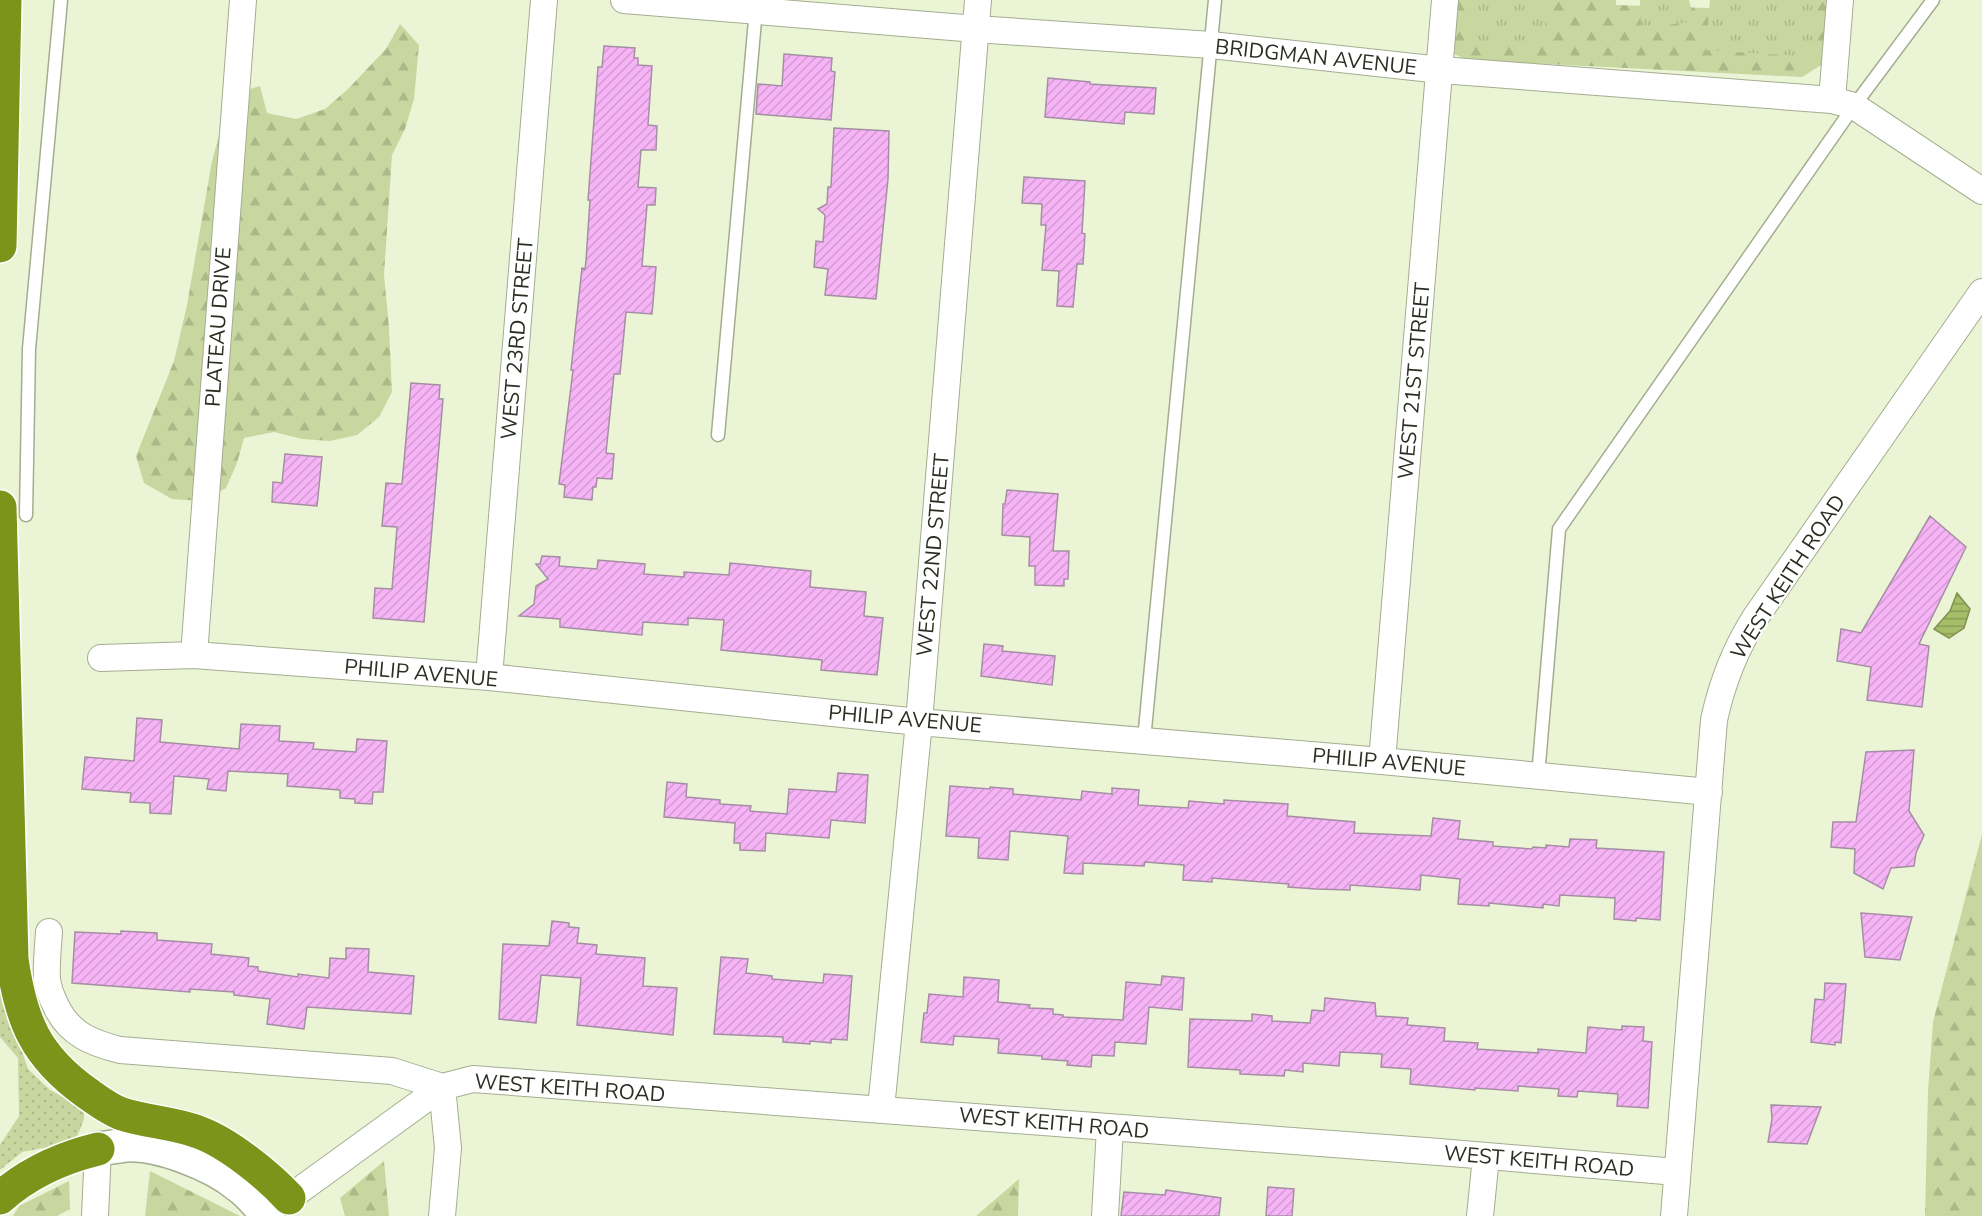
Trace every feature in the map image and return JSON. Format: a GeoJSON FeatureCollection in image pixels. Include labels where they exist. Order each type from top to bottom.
{"type":"FeatureCollection","features":[{"type":"Feature","properties":{"kind":"highway"},"geometry":{"type":"LineString","coordinates":[[0,246],[5,0]]}},
{"type":"Feature","properties":{"kind":"highway"},"geometry":{"type":"LineString","coordinates":[[13,511],[12,959],[16,991],[24,1019],[36,1043],[71,1082],[119,1113],[198,1132],[228,1149],[274,1181],[283,1210]]}},
{"type":"Feature","properties":{"kind":"highway"},"geometry":{"type":"LineString","coordinates":[[0,1198],[16,1184],[43,1167],[70,1156],[98,1149]]}},
{"type":"Feature","properties":{"kind":"main road"},"geometry":{"type":"LineString","coordinates":[[98,1149],[128,1145],[153,1148],[194,1161],[221,1174],[242,1175],[273,1194],[283,1210]]}},
{"type":"Feature","properties":{"kind":"street","name":"PLATEAU DRIVE"},"geometry":{"type":"LineString","coordinates":[[194,655],[243,0]]}},
{"type":"Feature","properties":{"kind":"street","name":"WEST 23RD STREET"},"geometry":{"type":"LineString","coordinates":[[489,677],[544,0]]}},
{"type":"Feature","properties":{"kind":"street","name":"BRIDGMAN AVENUE"},"geometry":{"type":"LineString","coordinates":[[624,0],[756,5],[976,29],[1211,45],[1441,70],[1843,103],[1982,191]]}},
{"type":"Feature","properties":{"kind":"street","name":"WEST 22ND STREET"},"geometry":{"type":"LineString","coordinates":[[881,1109],[919,722],[978,0]]}},
{"type":"Feature","properties":{"kind":"street","name":"WEST 21ST STREET"},"geometry":{"type":"LineString","coordinates":[[1382,761],[1445,0]]}},
{"type":"Feature","properties":{"kind":"street"},"geometry":{"type":"LineString","coordinates":[[1840,0],[1843,103]]}},
{"type":"Feature","properties":{"kind":"street","name":"WEST KEITH ROAD"},"geometry":{"type":"LineString","coordinates":[[283,1210],[442,1087],[473,1079],[1677,1172],[1714,720],[1720,689],[1743,637],[1982,292]]}},
{"type":"Feature","properties":{"kind":"street","name":"PHILIP AVENUE"},"geometry":{"type":"LineString","coordinates":[[100,658],[194,655],[489,677],[919,722],[1382,761],[1709,792]]}},
{"type":"Feature","properties":{"kind":"street"},"geometry":{"type":"LineString","coordinates":[[49,932],[47,981],[53,1000],[61,1018],[69,1026],[82,1037],[98,1044],[120,1050],[392,1071],[442,1087],[448,1148],[442,1216]]}},
{"type":"Feature","properties":{"kind":"street"},"geometry":{"type":"LineString","coordinates":[[1105,1216],[1110,1128]]}},
{"type":"Feature","properties":{"kind":"street"},"geometry":{"type":"LineString","coordinates":[[95,1216],[98,1149]]}},
{"type":"Feature","properties":{"kind":"street"},"geometry":{"type":"LineString","coordinates":[[1480,1216],[1486,1157]]}},
{"type":"Feature","properties":{"kind":"street"},"geometry":{"type":"LineString","coordinates":[[1674,1216],[1677,1172]]}},
{"type":"Feature","properties":{"kind":"lane"},"geometry":{"type":"LineString","coordinates":[[13,511],[61,0]]}},
{"type":"Feature","properties":{"kind":"lane"},"geometry":{"type":"LineString","coordinates":[[1144,740],[1215,0]]}},
{"type":"Feature","properties":{"kind":"lane"},"geometry":{"type":"LineString","coordinates":[[1538,776],[1560,529],[1843,103],[1934,0]]}},
{"type":"Feature","properties":{"kind":"lane"},"geometry":{"type":"LineString","coordinates":[[718,435],[756,5]]}},
{"type":"Feature","properties":{"kind":"green space"},"geometry":{"type":"Polygon","coordinates":[[[1458,0],[1616,0],[1616,5],[1770,10],[1772,0],[1831,0],[1829,60],[1802,77],[1468,60],[1454,54],[1458,0]]]}},
{"type":"Feature","properties":{"kind":"green space"},"geometry":{"type":"Polygon","coordinates":[[[1473,0],[1546,0],[1544,47],[1470,41],[1473,0]]]}},
{"type":"Feature","properties":{"kind":"green space"},"geometry":{"type":"Polygon","coordinates":[[[1640,0],[1689,0],[1694,21],[1641,29],[1640,0]]]}},
{"type":"Feature","properties":{"kind":"green space"},"geometry":{"type":"Polygon","coordinates":[[[1710,0],[1815,0],[1811,57],[1706,50],[1710,0]]]}},
{"type":"Feature","properties":{"kind":"green space"},"geometry":{"type":"Polygon","coordinates":[[[400,24],[419,45],[414,99],[405,129],[392,155],[384,275],[392,392],[379,417],[357,435],[330,441],[302,439],[274,432],[244,438],[237,463],[226,488],[201,501],[172,499],[144,483],[136,456],[174,361],[187,305],[212,161],[230,95],[260,86],[267,113],[296,119],[325,109],[348,89],[386,49],[400,24]]]}},
{"type":"Feature","properties":{"kind":"green space"},"geometry":{"type":"Polygon","coordinates":[[[1982,834],[1982,1216],[1925,1216],[1928,1091],[1933,1022],[1982,834]]]}},
{"type":"Feature","properties":{"kind":"green space"},"geometry":{"type":"Polygon","coordinates":[[[0,964],[6,1004],[28,1069],[50,1090],[84,1108],[84,1119],[75,1142],[22,1152],[0,1170],[0,1145],[19,1116],[18,1058],[0,1037],[0,964]]]}},
{"type":"Feature","properties":{"kind":"green space"},"geometry":{"type":"Polygon","coordinates":[[[384,1161],[389,1216],[345,1216],[340,1198],[384,1161]]]}},
{"type":"Feature","properties":{"kind":"green space"},"geometry":{"type":"Polygon","coordinates":[[[150,1171],[240,1216],[145,1216],[150,1171]]]}},
{"type":"Feature","properties":{"kind":"green space"},"geometry":{"type":"Polygon","coordinates":[[[1019,1179],[1018,1216],[976,1216],[1019,1179]]]}},
{"type":"Feature","properties":{"kind":"green space"},"geometry":{"type":"Polygon","coordinates":[[[69,1181],[70,1209],[57,1216],[13,1216],[19,1206],[69,1181]]]}},
{"type":"Feature","properties":{"kind":"shaded area"},"geometry":{"type":"Polygon","coordinates":[[[1957,593],[1970,609],[1964,628],[1949,638],[1934,629],[1950,611],[1957,593]]]}},
{"type":"Feature","properties":{"kind":"building"},"geometry":{"type":"Polygon","coordinates":[[[604,46],[635,48],[634,58],[638,58],[638,65],[652,66],[648,125],[657,126],[656,150],[641,150],[638,187],[656,188],[655,205],[647,205],[642,266],[656,267],[652,314],[626,312],[620,374],[614,374],[606,453],[614,454],[612,479],[597,478],[596,487],[593,487],[592,500],[564,497],[565,485],[559,484],[573,370],[571,370],[582,268],[585,269],[586,261],[598,67],[602,67],[604,46]]]}},
{"type":"Feature","properties":{"kind":"building"},"geometry":{"type":"Polygon","coordinates":[[[784,54],[832,58],[831,71],[835,72],[831,120],[756,114],[758,84],[782,86],[784,54]]]}},
{"type":"Feature","properties":{"kind":"building"},"geometry":{"type":"Polygon","coordinates":[[[1048,78],[1090,82],[1090,84],[1156,88],[1154,114],[1125,112],[1124,124],[1045,117],[1048,78]]]}},
{"type":"Feature","properties":{"kind":"building"},"geometry":{"type":"Polygon","coordinates":[[[834,128],[889,131],[888,179],[876,299],[825,295],[828,269],[814,267],[816,241],[823,242],[825,215],[818,209],[827,204],[828,187],[831,187],[834,128]]]}},
{"type":"Feature","properties":{"kind":"building"},"geometry":{"type":"Polygon","coordinates":[[[1024,177],[1085,181],[1083,264],[1077,264],[1073,307],[1057,306],[1059,271],[1042,270],[1046,225],[1041,225],[1042,204],[1022,203],[1024,177]]]}},
{"type":"Feature","properties":{"kind":"building"},"geometry":{"type":"Polygon","coordinates":[[[411,383],[440,385],[439,399],[443,399],[424,622],[373,618],[375,588],[392,589],[397,527],[382,526],[386,483],[402,484],[411,383]]]}},
{"type":"Feature","properties":{"kind":"building"},"geometry":{"type":"Polygon","coordinates":[[[285,454],[322,457],[317,506],[272,502],[273,482],[282,483],[285,454]]]}},
{"type":"Feature","properties":{"kind":"building"},"geometry":{"type":"Polygon","coordinates":[[[1007,490],[1058,494],[1053,551],[1069,551],[1068,579],[1064,579],[1064,586],[1035,585],[1035,566],[1029,566],[1030,537],[1002,535],[1003,504],[1005,504],[1007,490]]]}},
{"type":"Feature","properties":{"kind":"building"},"geometry":{"type":"Polygon","coordinates":[[[1930,516],[1966,547],[1919,644],[1929,646],[1922,707],[1867,700],[1871,667],[1837,661],[1841,629],[1861,633],[1930,516]]]}},
{"type":"Feature","properties":{"kind":"building"},"geometry":{"type":"Polygon","coordinates":[[[542,556],[560,557],[559,566],[597,569],[598,560],[645,564],[644,574],[684,577],[684,572],[729,575],[730,563],[811,571],[810,587],[866,592],[864,616],[883,618],[877,675],[821,670],[822,660],[721,650],[724,620],[688,618],[688,625],[643,622],[642,635],[560,627],[560,619],[519,616],[534,604],[536,586],[548,579],[536,564],[540,564],[542,556]]]}},
{"type":"Feature","properties":{"kind":"building"},"geometry":{"type":"Polygon","coordinates":[[[984,644],[1003,646],[1002,651],[1055,656],[1052,685],[981,676],[984,644]]]}},
{"type":"Feature","properties":{"kind":"building"},"geometry":{"type":"Polygon","coordinates":[[[137,718],[162,720],[160,742],[239,749],[241,724],[280,726],[279,741],[314,743],[313,749],[356,752],[357,739],[387,741],[383,792],[373,792],[372,804],[355,803],[355,799],[340,798],[340,790],[287,786],[288,774],[228,771],[226,791],[207,789],[209,779],[174,776],[171,814],[150,813],[150,803],[130,802],[131,793],[82,789],[85,757],[134,761],[137,718]]]}},
{"type":"Feature","properties":{"kind":"building"},"geometry":{"type":"Polygon","coordinates":[[[1914,750],[1909,811],[1924,835],[1916,853],[1914,866],[1891,868],[1883,889],[1854,873],[1855,849],[1831,847],[1833,822],[1856,822],[1866,752],[1914,750]]]}},
{"type":"Feature","properties":{"kind":"building"},"geometry":{"type":"Polygon","coordinates":[[[838,773],[868,775],[865,823],[831,820],[829,838],[766,833],[765,851],[740,850],[740,843],[734,843],[735,823],[664,817],[667,782],[687,784],[686,797],[720,800],[720,804],[751,806],[750,811],[787,814],[789,789],[836,792],[838,773]]]}},
{"type":"Feature","properties":{"kind":"building"},"geometry":{"type":"Polygon","coordinates":[[[950,786],[1013,789],[1013,794],[1081,800],[1082,791],[1112,794],[1112,788],[1139,790],[1138,805],[1188,808],[1189,801],[1224,804],[1224,800],[1288,804],[1287,816],[1355,822],[1354,833],[1431,836],[1433,818],[1460,821],[1458,839],[1493,842],[1493,846],[1532,849],[1533,847],[1546,848],[1546,845],[1569,847],[1570,839],[1597,840],[1596,848],[1664,852],[1660,920],[1614,919],[1615,898],[1560,895],[1559,906],[1543,904],[1543,908],[1489,903],[1489,906],[1458,904],[1460,879],[1421,875],[1420,890],[1350,885],[1350,890],[1288,887],[1289,884],[1212,878],[1212,882],[1183,880],[1184,865],[1145,862],[1144,866],[1083,863],[1083,874],[1064,873],[1068,836],[1010,831],[1008,860],[978,858],[979,838],[946,836],[950,786]]]}},
{"type":"Feature","properties":{"kind":"building"},"geometry":{"type":"Polygon","coordinates":[[[1861,913],[1912,917],[1900,960],[1865,957],[1861,913]]]}},
{"type":"Feature","properties":{"kind":"building"},"geometry":{"type":"Polygon","coordinates":[[[552,921],[569,923],[569,927],[579,928],[577,943],[597,945],[596,954],[645,958],[643,986],[677,988],[673,1035],[577,1025],[581,978],[541,975],[536,1023],[499,1019],[503,944],[549,946],[552,921]]]}},
{"type":"Feature","properties":{"kind":"building"},"geometry":{"type":"Polygon","coordinates":[[[121,931],[157,933],[157,940],[212,944],[211,954],[249,958],[248,966],[258,967],[258,971],[298,977],[298,974],[329,978],[330,958],[346,959],[346,948],[369,949],[368,972],[414,976],[411,1014],[307,1007],[304,1029],[267,1024],[270,999],[234,995],[234,992],[190,989],[190,992],[72,983],[75,932],[121,934],[121,931]]]}},
{"type":"Feature","properties":{"kind":"building"},"geometry":{"type":"Polygon","coordinates":[[[721,957],[748,959],[746,973],[772,976],[772,979],[823,983],[824,974],[852,976],[847,1040],[831,1039],[831,1043],[810,1041],[810,1044],[783,1042],[783,1037],[714,1034],[721,957]]]}},
{"type":"Feature","properties":{"kind":"building"},"geometry":{"type":"Polygon","coordinates":[[[1162,976],[1184,978],[1182,1010],[1149,1007],[1146,1044],[1115,1042],[1114,1056],[1092,1055],[1091,1067],[1067,1065],[1068,1061],[1042,1059],[1042,1056],[998,1053],[999,1039],[954,1036],[953,1045],[921,1042],[924,1013],[927,1013],[929,994],[963,997],[964,977],[999,980],[998,1002],[1030,1005],[1029,1008],[1053,1009],[1053,1014],[1063,1015],[1063,1017],[1123,1020],[1126,982],[1161,985],[1162,976]]]}},
{"type":"Feature","properties":{"kind":"building"},"geometry":{"type":"Polygon","coordinates":[[[1825,983],[1846,984],[1841,1043],[1835,1042],[1835,1045],[1811,1042],[1815,999],[1824,1000],[1825,983]]]}},
{"type":"Feature","properties":{"kind":"building"},"geometry":{"type":"Polygon","coordinates":[[[1325,998],[1375,1003],[1376,1016],[1408,1018],[1407,1025],[1445,1028],[1444,1041],[1478,1043],[1477,1049],[1538,1053],[1538,1049],[1586,1053],[1588,1027],[1622,1030],[1622,1026],[1644,1027],[1643,1041],[1652,1042],[1648,1108],[1617,1106],[1618,1094],[1578,1091],[1577,1097],[1558,1096],[1559,1089],[1518,1086],[1518,1091],[1475,1088],[1475,1090],[1410,1084],[1411,1069],[1381,1067],[1382,1054],[1340,1052],[1339,1066],[1303,1063],[1303,1072],[1285,1070],[1284,1076],[1240,1074],[1240,1070],[1188,1067],[1190,1019],[1252,1021],[1252,1014],[1272,1016],[1272,1021],[1310,1023],[1312,1010],[1324,1011],[1325,998]]]}},
{"type":"Feature","properties":{"kind":"building"},"geometry":{"type":"Polygon","coordinates":[[[1771,1105],[1821,1107],[1807,1144],[1768,1142],[1772,1119],[1771,1105]]]}},
{"type":"Feature","properties":{"kind":"building"},"geometry":{"type":"Polygon","coordinates":[[[1268,1187],[1294,1189],[1292,1216],[1266,1216],[1268,1187]]]}},
{"type":"Feature","properties":{"kind":"building"},"geometry":{"type":"Polygon","coordinates":[[[1166,1190],[1221,1198],[1219,1216],[1121,1216],[1124,1192],[1165,1195],[1166,1190]]]}}]}
